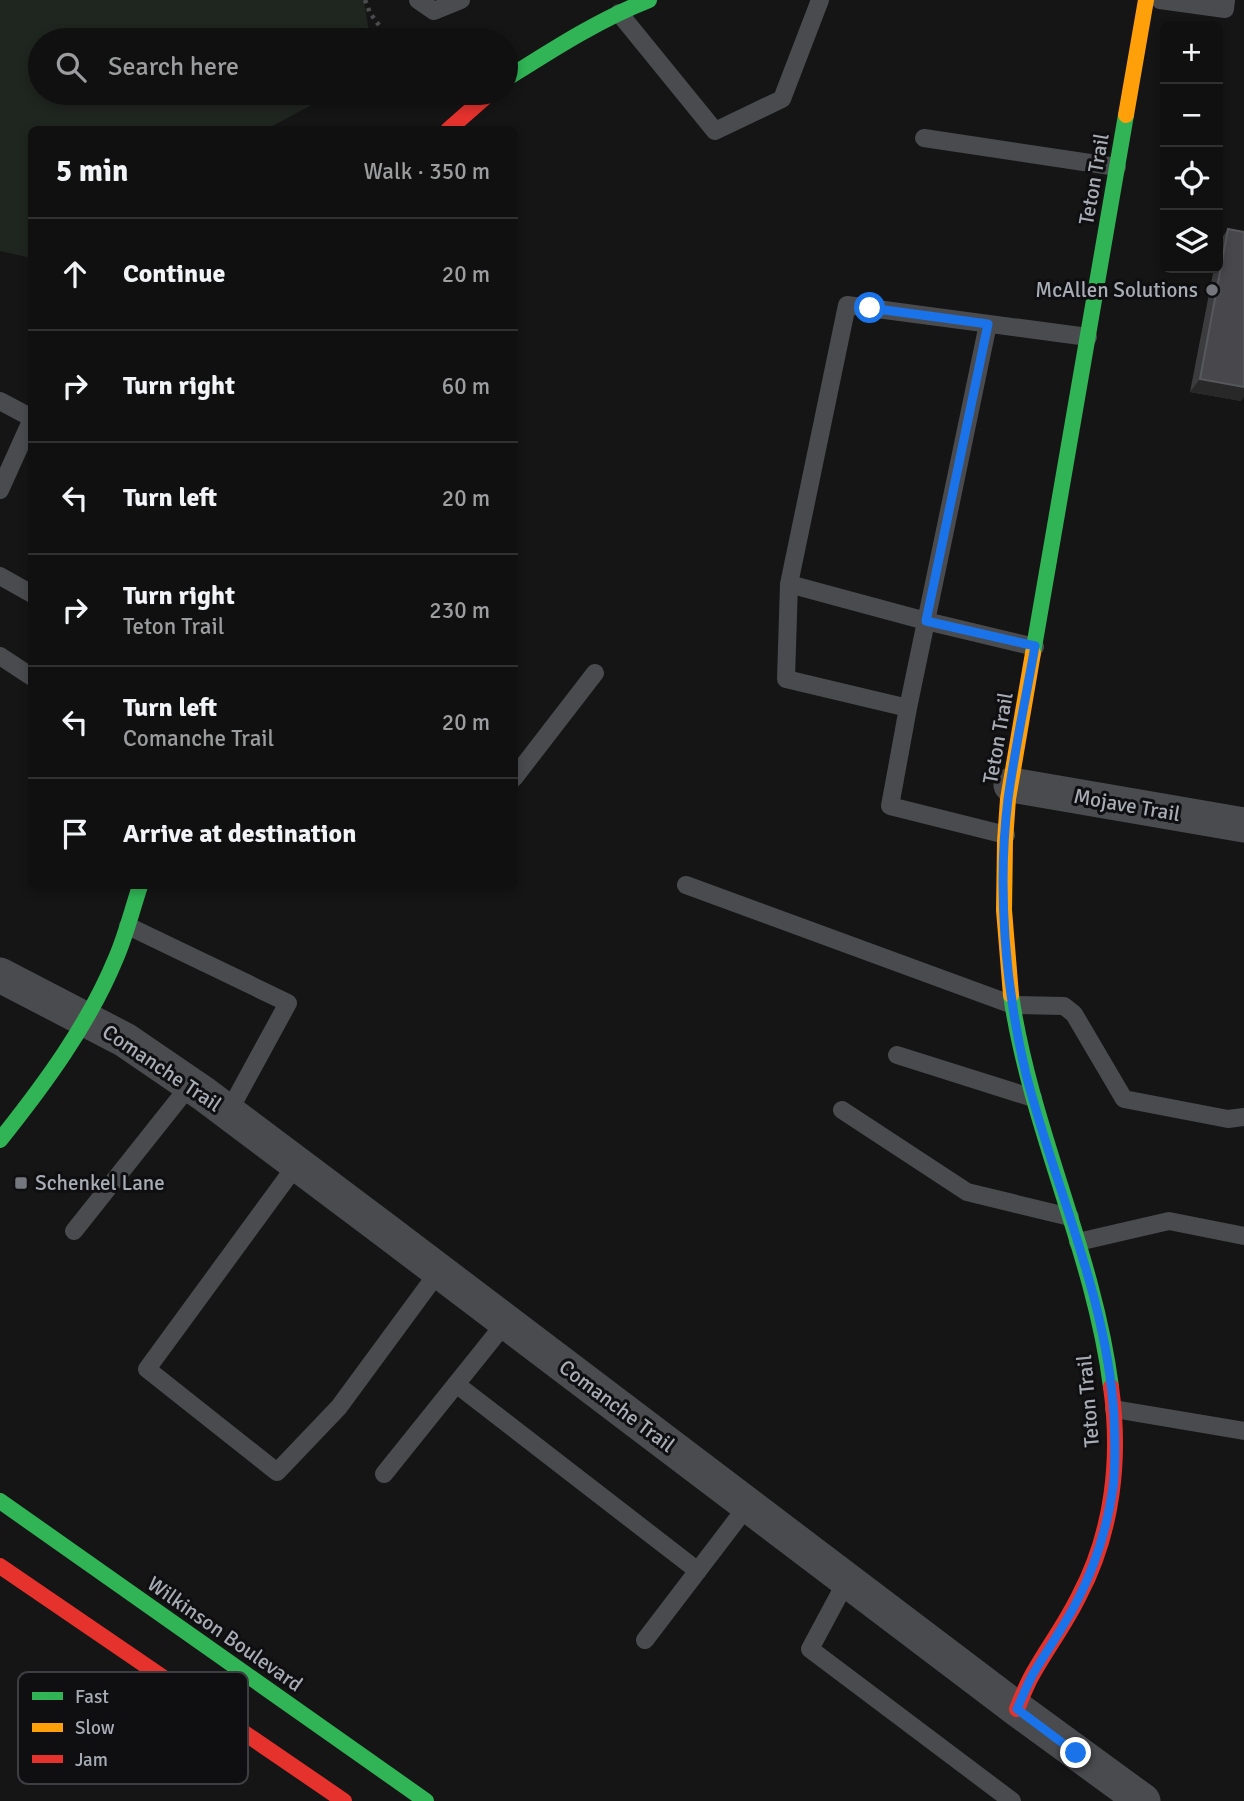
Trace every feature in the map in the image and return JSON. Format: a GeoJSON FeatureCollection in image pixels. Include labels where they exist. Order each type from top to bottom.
{"type":"FeatureCollection","features":[{"type":"Feature","properties":{"kind":"main road"},"geometry":{"type":"LineString","coordinates":[[518,72],[564,43],[649,0]]}},
{"type":"Feature","properties":{"kind":"main road","name":"Teton Trail"},"geometry":{"type":"LineString","coordinates":[[1017,1709],[1031,1677],[1075,1605],[1091,1570],[1105,1530],[1113,1485],[1114,1409],[1103,1336],[1091,1284],[1026,1072],[1013,1005],[1004,908],[1006,835],[1011,785],[1146,0]]}},
{"type":"Feature","properties":{"kind":"main road"},"geometry":{"type":"LineString","coordinates":[[453,126],[476,105]]}},
{"type":"Feature","properties":{"kind":"main road"},"geometry":{"type":"LineString","coordinates":[[0,1140],[39,1091],[95,1003],[117,957],[139,889]]}},
{"type":"Feature","properties":{"kind":"main road","name":"Wilkinson Boulevard"},"geometry":{"type":"LineString","coordinates":[[0,1501],[243,1672]]}},
{"type":"Feature","properties":{"kind":"main road"},"geometry":{"type":"LineString","coordinates":[[0,1566],[155,1672]]}},
{"type":"Feature","properties":{"kind":"main road","name":"Wilkinson Boulevard"},"geometry":{"type":"LineString","coordinates":[[248,1676],[426,1801]]}},
{"type":"Feature","properties":{"kind":"main road"},"geometry":{"type":"LineString","coordinates":[[248,1735],[344,1801]]}},
{"type":"Feature","properties":{"kind":"street","name":"Mojave Trail"},"geometry":{"type":"LineString","coordinates":[[1011,785],[1244,825]]}},
{"type":"Feature","properties":{"kind":"street","name":"Comanche Trail"},"geometry":{"type":"LineString","coordinates":[[0,975],[125,1040],[190,1085],[1137,1799]]}},
{"type":"Feature","properties":{"kind":"lane"},"geometry":{"type":"LineString","coordinates":[[418,0],[434,11],[461,0]]}},
{"type":"Feature","properties":{"kind":"lane"},"geometry":{"type":"LineString","coordinates":[[619,13],[715,131],[782,99],[820,0]]}},
{"type":"Feature","properties":{"kind":"lane"},"geometry":{"type":"LineString","coordinates":[[1160,0],[1225,9],[1226,0]]}},
{"type":"Feature","properties":{"kind":"lane"},"geometry":{"type":"LineString","coordinates":[[925,138],[1117,167]]}},
{"type":"Feature","properties":{"kind":"lane"},"geometry":{"type":"LineString","coordinates":[[908,708],[786,679],[789,584],[847,305],[1088,337]]}},
{"type":"Feature","properties":{"kind":"lane"},"geometry":{"type":"LineString","coordinates":[[988,324],[890,806],[1006,835]]}},
{"type":"Feature","properties":{"kind":"lane"},"geometry":{"type":"LineString","coordinates":[[0,401],[28,416]]}},
{"type":"Feature","properties":{"kind":"lane"},"geometry":{"type":"LineString","coordinates":[[0,489],[28,427]]}},
{"type":"Feature","properties":{"kind":"lane"},"geometry":{"type":"LineString","coordinates":[[0,576],[28,592]]}},
{"type":"Feature","properties":{"kind":"lane"},"geometry":{"type":"LineString","coordinates":[[789,584],[926,621],[1035,646]]}},
{"type":"Feature","properties":{"kind":"lane"},"geometry":{"type":"LineString","coordinates":[[0,656],[28,674]]}},
{"type":"Feature","properties":{"kind":"lane"},"geometry":{"type":"LineString","coordinates":[[518,773],[595,673]]}},
{"type":"Feature","properties":{"kind":"lane"},"geometry":{"type":"LineString","coordinates":[[686,885],[1013,1005],[1064,1006],[1074,1014],[1124,1099],[1228,1119],[1244,1117]]}},
{"type":"Feature","properties":{"kind":"lane"},"geometry":{"type":"LineString","coordinates":[[128,926],[288,1003],[228,1113]]}},
{"type":"Feature","properties":{"kind":"lane"},"geometry":{"type":"LineString","coordinates":[[897,1055],[1033,1098]]}},
{"type":"Feature","properties":{"kind":"lane"},"geometry":{"type":"LineString","coordinates":[[74,1231],[190,1085]]}},
{"type":"Feature","properties":{"kind":"lane"},"geometry":{"type":"LineString","coordinates":[[842,1110],[967,1192],[1070,1217]]}},
{"type":"Feature","properties":{"kind":"lane"},"geometry":{"type":"LineString","coordinates":[[297,1164],[147,1369],[277,1472],[339,1407],[439,1271]]}},
{"type":"Feature","properties":{"kind":"lane"},"geometry":{"type":"LineString","coordinates":[[1078,1242],[1168,1221],[1244,1236]]}},
{"type":"Feature","properties":{"kind":"lane"},"geometry":{"type":"LineString","coordinates":[[384,1474],[506,1322]]}},
{"type":"Feature","properties":{"kind":"lane"},"geometry":{"type":"LineString","coordinates":[[456,1384],[698,1571]]}},
{"type":"Feature","properties":{"kind":"lane"},"geometry":{"type":"LineString","coordinates":[[1114,1409],[1244,1432]]}},
{"type":"Feature","properties":{"kind":"lane"},"geometry":{"type":"LineString","coordinates":[[645,1640],[748,1505]]}},
{"type":"Feature","properties":{"kind":"lane"},"geometry":{"type":"LineString","coordinates":[[847,1580],[810,1649],[1012,1801]]}},
{"type":"Feature","properties":{"kind":"path"},"geometry":{"type":"LineString","coordinates":[[365,0],[370,13],[381,28]]}},
{"type":"Feature","properties":{"kind":"shaded area"},"geometry":{"type":"Polygon","coordinates":[[[0,0],[364,0],[368,28],[28,28],[28,105],[312,105],[273,126],[28,126],[28,257],[0,251],[0,0]]]}},
{"type":"Feature","properties":{"kind":"building"},"geometry":{"type":"Polygon","coordinates":[[[1228,229],[1244,232],[1244,387],[1200,379],[1220,273],[1223,273],[1228,229]]]}},
{"type":"Feature","properties":{"kind":"traffic: fast"},"geometry":{"type":"LineString","coordinates":[[518,72],[593,26],[649,0]]}},
{"type":"Feature","properties":{"kind":"traffic: fast"},"geometry":{"type":"LineString","coordinates":[[1033,653],[1126,115]]}},
{"type":"Feature","properties":{"kind":"traffic: fast"},"geometry":{"type":"LineString","coordinates":[[0,1140],[49,1076],[93,1007],[120,949],[139,889]]}},
{"type":"Feature","properties":{"kind":"traffic: fast"},"geometry":{"type":"LineString","coordinates":[[1011,995],[1033,1094],[1091,1288],[1111,1387]]}},
{"type":"Feature","properties":{"kind":"traffic: fast"},"geometry":{"type":"LineString","coordinates":[[0,1501],[243,1672]]}},
{"type":"Feature","properties":{"kind":"traffic: fast"},"geometry":{"type":"LineString","coordinates":[[248,1676],[426,1801]]}},
{"type":"Feature","properties":{"kind":"traffic: slow"},"geometry":{"type":"LineString","coordinates":[[1126,115],[1146,0]]}},
{"type":"Feature","properties":{"kind":"traffic: slow"},"geometry":{"type":"LineString","coordinates":[[1011,995],[1004,910],[1005,841],[1008,799],[1033,653]]}},
{"type":"Feature","properties":{"kind":"traffic: jam"},"geometry":{"type":"LineString","coordinates":[[453,126],[476,105]]}},
{"type":"Feature","properties":{"kind":"traffic: jam"},"geometry":{"type":"LineString","coordinates":[[1017,1709],[1030,1679],[1079,1596],[1100,1546],[1112,1494],[1114,1467],[1111,1387]]}},
{"type":"Feature","properties":{"kind":"traffic: jam"},"geometry":{"type":"LineString","coordinates":[[0,1566],[155,1672]]}},
{"type":"Feature","properties":{"kind":"traffic: jam"},"geometry":{"type":"LineString","coordinates":[[248,1735],[344,1801]]}},
{"type":"Feature","properties":{"kind":"place","name":"McAllen Solutions"},"geometry":{"type":"Point","coordinates":[1212,290]}},
{"type":"Feature","properties":{"kind":"place","name":"Schenkel Lane"},"geometry":{"type":"Point","coordinates":[21,1183]}},
{"type":"Feature","properties":{"kind":"route"},"geometry":{"type":"LineString","coordinates":[[870,308],[988,324],[926,621],[1035,646],[1008,799],[1004,908],[1008,964],[1015,1019],[1026,1072],[1091,1284],[1103,1336],[1112,1388],[1115,1438],[1113,1485],[1105,1530],[1091,1570],[1075,1605],[1031,1677],[1017,1709],[1076,1753]]}}]}
